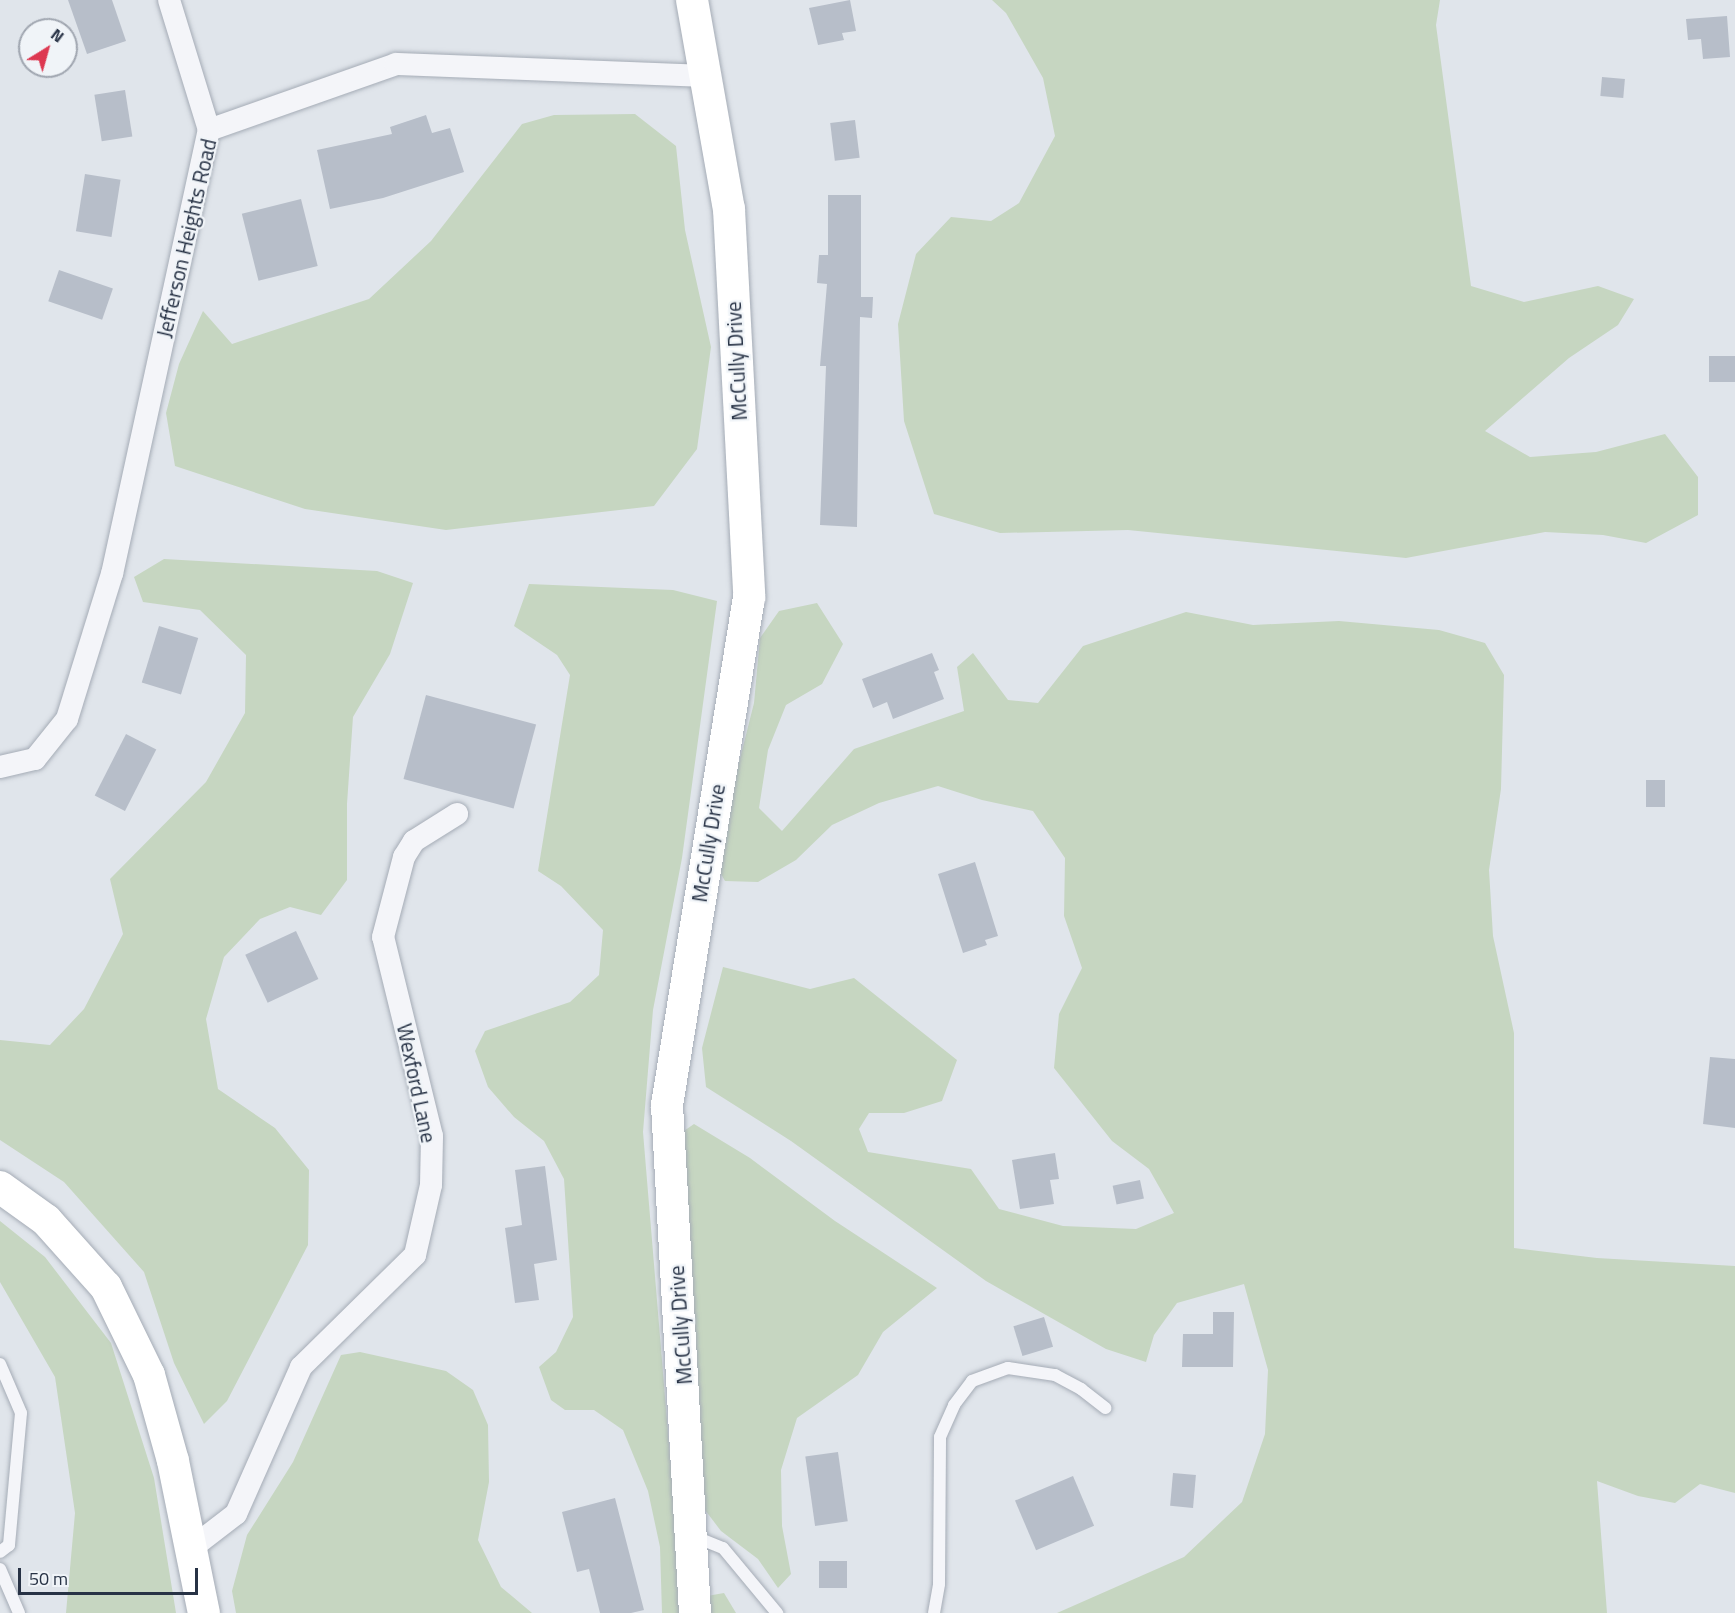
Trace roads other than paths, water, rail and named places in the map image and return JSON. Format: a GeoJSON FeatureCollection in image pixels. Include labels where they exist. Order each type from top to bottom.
{"type":"FeatureCollection","features":[{"type":"Feature","properties":{"kind":"street"},"geometry":{"type":"LineString","coordinates":[[169,0],[209,130]]}},
{"type":"Feature","properties":{"kind":"street"},"geometry":{"type":"LineString","coordinates":[[692,0],[702,76]]}},
{"type":"Feature","properties":{"kind":"street","name":"Jefferson Heights Road"},"geometry":{"type":"LineString","coordinates":[[0,767],[35,759],[67,719],[112,574],[209,130],[396,64],[702,76]]}},
{"type":"Feature","properties":{"kind":"street","name":"McCully Drive"},"geometry":{"type":"LineString","coordinates":[[695,1613],[693,1536],[667,1105],[749,597],[729,210],[702,76]]}},
{"type":"Feature","properties":{"kind":"street","name":"Wexford Lane"},"geometry":{"type":"LineString","coordinates":[[189,1550],[236,1514],[302,1367],[415,1255],[430,1185],[432,1136],[383,937],[404,857],[414,841],[457,814]]}},
{"type":"Feature","properties":{"kind":"street"},"geometry":{"type":"LineString","coordinates":[[0,1187],[46,1220],[106,1287],[149,1375],[173,1461],[189,1550],[204,1613]]}},
{"type":"Feature","properties":{"kind":"lane"},"geometry":{"type":"LineString","coordinates":[[0,1364],[21,1413],[9,1545],[0,1552]]}},
{"type":"Feature","properties":{"kind":"lane"},"geometry":{"type":"LineString","coordinates":[[934,1613],[939,1584],[940,1437],[954,1406],[972,1381],[1008,1368],[1055,1375],[1081,1389],[1104,1408]]}},
{"type":"Feature","properties":{"kind":"lane"},"geometry":{"type":"LineString","coordinates":[[693,1536],[723,1548],[777,1613]]}},
{"type":"Feature","properties":{"kind":"lane"},"geometry":{"type":"LineString","coordinates":[[0,1569],[19,1613]]}}]}
